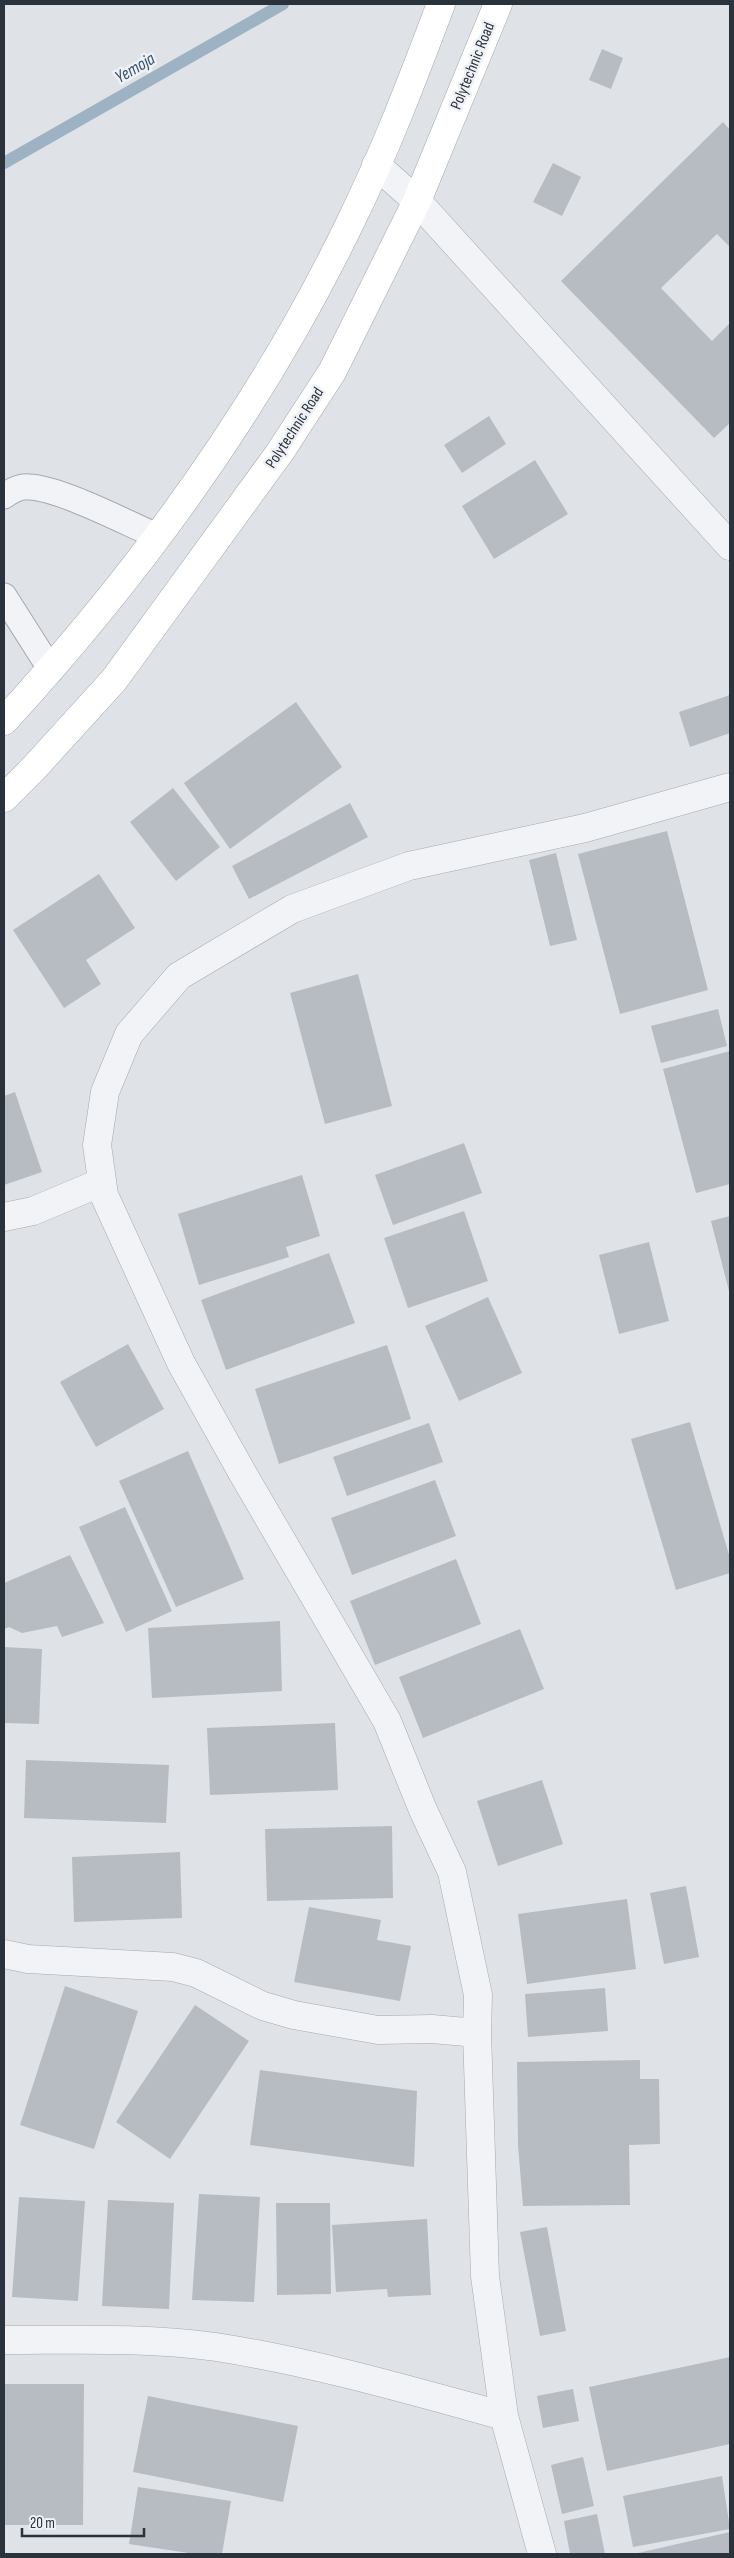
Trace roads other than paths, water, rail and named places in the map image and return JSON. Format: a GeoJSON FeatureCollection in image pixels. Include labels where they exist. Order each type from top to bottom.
{"type":"FeatureCollection","features":[{"type":"Feature","properties":{"kind":"main road"},"geometry":{"type":"LineString","coordinates":[[4,720],[51,670],[157,536],[229,434],[279,353],[349,225],[398,119],[441,4]]}},
{"type":"Feature","properties":{"kind":"main road","name":"Polytechnic Road"},"geometry":{"type":"LineString","coordinates":[[4,798],[114,680],[280,452],[332,372],[417,201],[498,4]]}},
{"type":"Feature","properties":{"kind":"street"},"geometry":{"type":"LineString","coordinates":[[376,165],[417,201],[730,546]]}},
{"type":"Feature","properties":{"kind":"street"},"geometry":{"type":"LineString","coordinates":[[542,2554],[504,2416],[485,2276],[477,2033],[478,1995],[452,1872],[387,1721],[243,1474],[181,1362],[104,1195],[97,1145],[105,1092],[129,1034],[179,976],[292,909],[409,866],[585,828],[730,787]]}},
{"type":"Feature","properties":{"kind":"street"},"geometry":{"type":"LineString","coordinates":[[4,1217],[33,1211],[102,1182]]}},
{"type":"Feature","properties":{"kind":"street"},"geometry":{"type":"LineString","coordinates":[[4,1954],[28,1959],[173,1967],[205,1977],[263,2006],[294,2015],[378,2030],[432,2029],[477,2033]]}},
{"type":"Feature","properties":{"kind":"street"},"geometry":{"type":"LineString","coordinates":[[4,2340],[128,2340],[215,2347],[405,2389],[504,2416]]}},
{"type":"Feature","properties":{"kind":"lane"},"geometry":{"type":"LineString","coordinates":[[4,496],[11,490],[28,487],[56,493],[157,536]]}},
{"type":"Feature","properties":{"kind":"lane"},"geometry":{"type":"LineString","coordinates":[[4,596],[51,670]]}},
{"type":"Feature","properties":{"kind":"waterway","name":"Yemoja"},"geometry":{"type":"LineString","coordinates":[[4,163],[283,4]]}}]}
